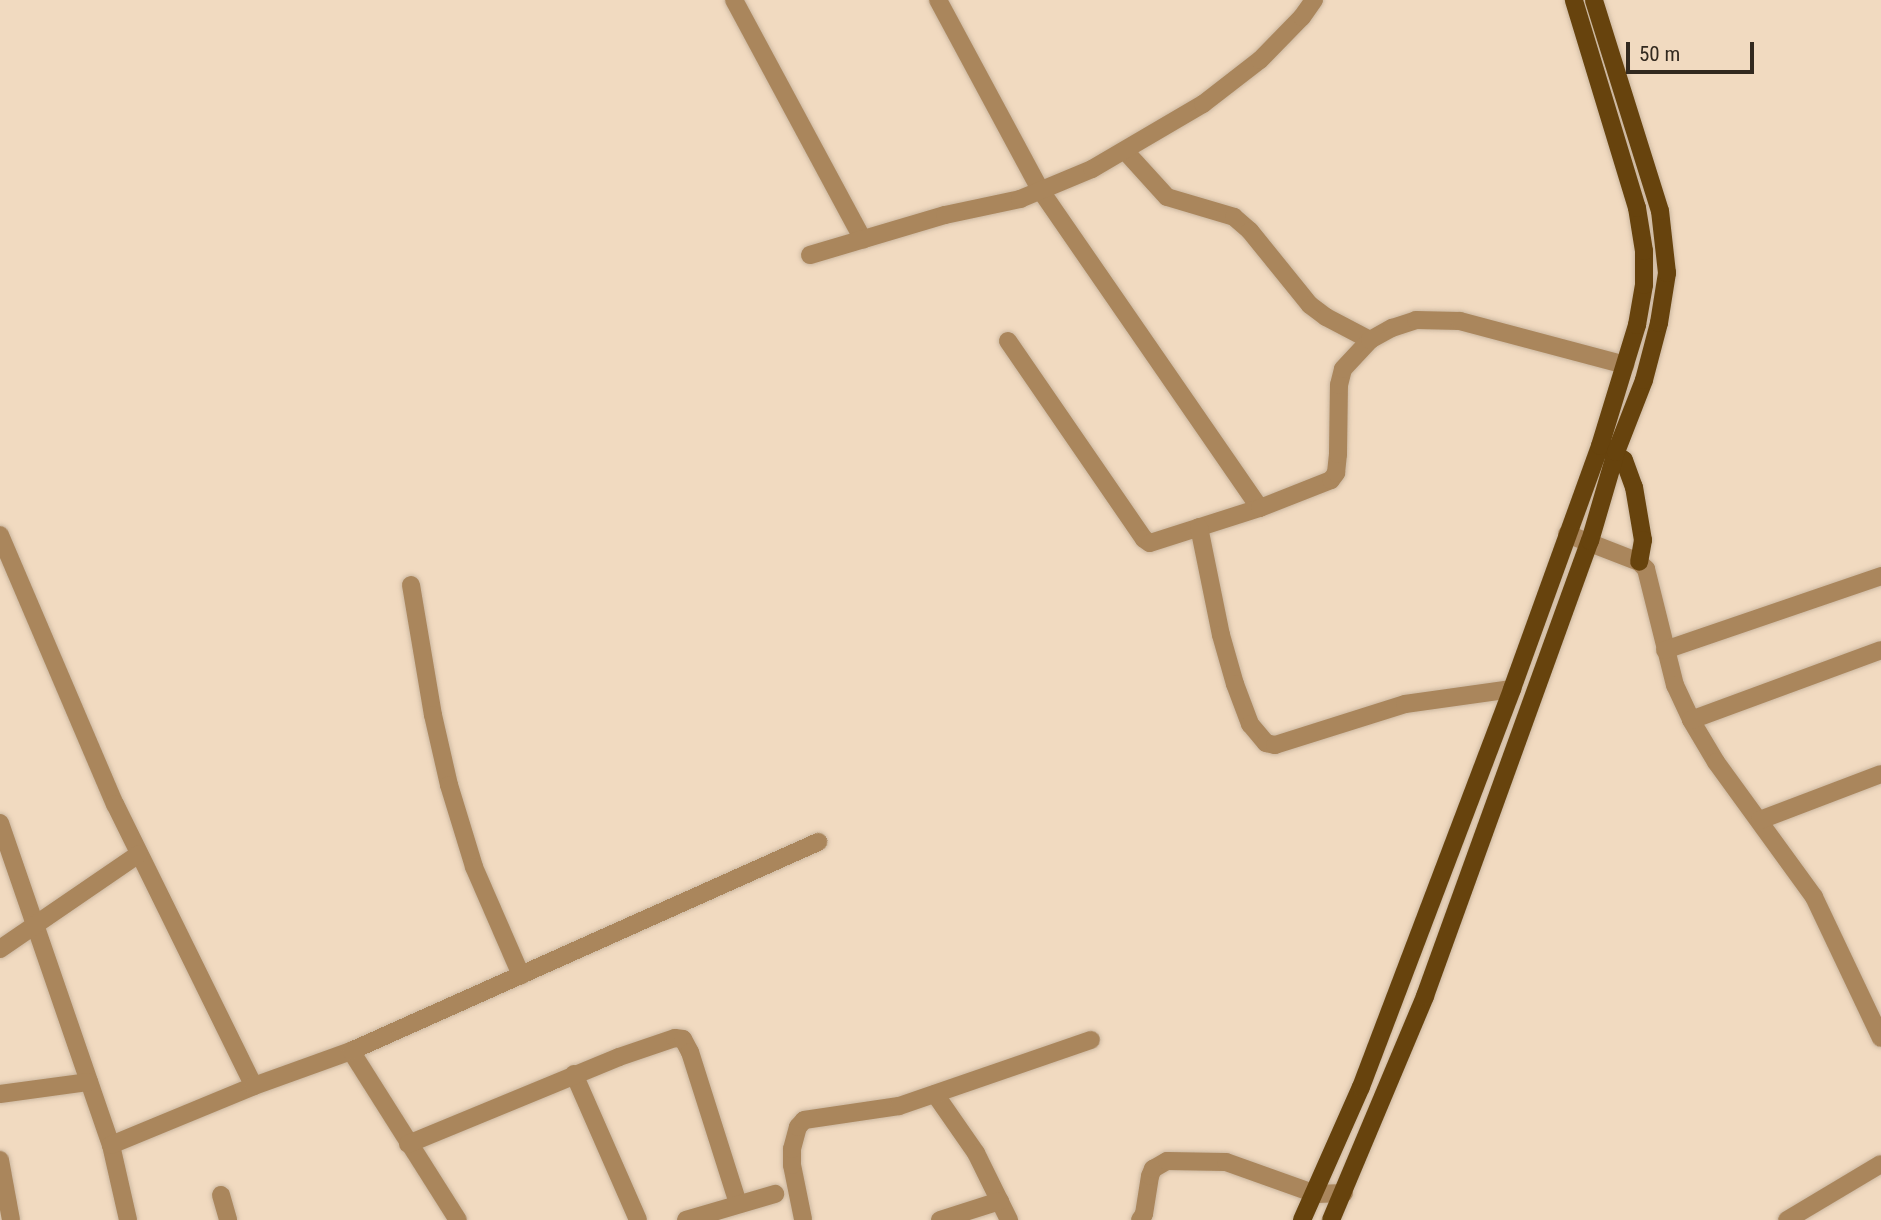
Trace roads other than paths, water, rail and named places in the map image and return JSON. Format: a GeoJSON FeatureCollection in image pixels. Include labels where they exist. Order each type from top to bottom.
{"type":"FeatureCollection","features":[{"type":"Feature","properties":{"kind":"main road"},"geometry":{"type":"LineString","coordinates":[[1331,1220],[1425,996],[1590,541],[1644,285],[1644,251],[1637,208],[1574,0]]}},
{"type":"Feature","properties":{"kind":"main road"},"geometry":{"type":"LineString","coordinates":[[1302,1220],[1316,1194],[1361,1087],[1567,534],[1644,380],[1659,323],[1667,273],[1666,245],[1660,211],[1594,0]]}},
{"type":"Feature","properties":{"kind":"main road"},"geometry":{"type":"LineString","coordinates":[[1608,449],[1624,460],[1634,486],[1643,540],[1639,562]]}},
{"type":"Feature","properties":{"kind":"street"},"geometry":{"type":"LineString","coordinates":[[734,0],[863,240]]}},
{"type":"Feature","properties":{"kind":"street"},"geometry":{"type":"LineString","coordinates":[[938,0],[1041,191],[1260,508]]}},
{"type":"Feature","properties":{"kind":"street"},"geometry":{"type":"LineString","coordinates":[[810,255],[1041,191],[1126,152],[1203,104],[1260,60],[1302,18],[1314,0]]}},
{"type":"Feature","properties":{"kind":"street"},"geometry":{"type":"LineString","coordinates":[[1126,152],[1167,197],[1234,217],[1250,231],[1310,305],[1326,317],[1370,340]]}},
{"type":"Feature","properties":{"kind":"street"},"geometry":{"type":"LineString","coordinates":[[1008,341],[1144,539],[1150,543],[1321,487],[1336,473],[1339,385],[1343,369],[1370,340],[1392,328],[1416,320],[1440,318],[1460,321],[1625,365]]}},
{"type":"Feature","properties":{"kind":"street"},"geometry":{"type":"LineString","coordinates":[[1199,527],[1228,660],[1250,724],[1266,743],[1275,745],[1405,704],[1511,689]]}},
{"type":"Feature","properties":{"kind":"street"},"geometry":{"type":"LineString","coordinates":[[1567,534],[1639,562],[1651,577],[1665,650],[1675,685],[1691,720],[1716,762],[1814,897],[1875,1011],[1881,1038]]}},
{"type":"Feature","properties":{"kind":"street"},"geometry":{"type":"LineString","coordinates":[[0,535],[92,753],[254,1086]]}},
{"type":"Feature","properties":{"kind":"street"},"geometry":{"type":"LineString","coordinates":[[1665,650],[1881,576]]}},
{"type":"Feature","properties":{"kind":"street"},"geometry":{"type":"LineString","coordinates":[[411,586],[433,715],[449,785],[474,867],[521,975]]}},
{"type":"Feature","properties":{"kind":"street"},"geometry":{"type":"LineString","coordinates":[[1691,720],[1881,650]]}},
{"type":"Feature","properties":{"kind":"street"},"geometry":{"type":"LineString","coordinates":[[1760,821],[1881,774]]}},
{"type":"Feature","properties":{"kind":"street"},"geometry":{"type":"LineString","coordinates":[[0,824],[111,1145],[128,1220]]}},
{"type":"Feature","properties":{"kind":"street"},"geometry":{"type":"LineString","coordinates":[[111,1145],[254,1086],[351,1051],[818,842]]}},
{"type":"Feature","properties":{"kind":"street"},"geometry":{"type":"LineString","coordinates":[[0,949],[139,854]]}},
{"type":"Feature","properties":{"kind":"street"},"geometry":{"type":"LineString","coordinates":[[408,1144],[574,1074],[652,1045],[682,1039],[690,1052],[738,1203]]}},
{"type":"Feature","properties":{"kind":"street"},"geometry":{"type":"LineString","coordinates":[[803,1219],[792,1149],[798,1127],[804,1120],[879,1110],[935,1094],[1091,1040]]}},
{"type":"Feature","properties":{"kind":"street"},"geometry":{"type":"LineString","coordinates":[[351,1051],[458,1220]]}},
{"type":"Feature","properties":{"kind":"street"},"geometry":{"type":"LineString","coordinates":[[574,1074],[638,1220]]}},
{"type":"Feature","properties":{"kind":"street"},"geometry":{"type":"LineString","coordinates":[[0,1094],[89,1082]]}},
{"type":"Feature","properties":{"kind":"street"},"geometry":{"type":"LineString","coordinates":[[935,1094],[976,1153],[1009,1220]]}},
{"type":"Feature","properties":{"kind":"street"},"geometry":{"type":"LineString","coordinates":[[0,1160],[4,1198],[11,1220]]}},
{"type":"Feature","properties":{"kind":"street"},"geometry":{"type":"LineString","coordinates":[[1140,1220],[1144,1214],[1150,1176],[1160,1164],[1167,1161],[1226,1161],[1316,1194],[1343,1193]]}},
{"type":"Feature","properties":{"kind":"street"},"geometry":{"type":"LineString","coordinates":[[1787,1220],[1881,1164]]}},
{"type":"Feature","properties":{"kind":"street"},"geometry":{"type":"LineString","coordinates":[[687,1220],[775,1194]]}},
{"type":"Feature","properties":{"kind":"street"},"geometry":{"type":"LineString","coordinates":[[221,1195],[229,1220]]}},
{"type":"Feature","properties":{"kind":"street"},"geometry":{"type":"LineString","coordinates":[[940,1220],[1000,1201]]}}]}
